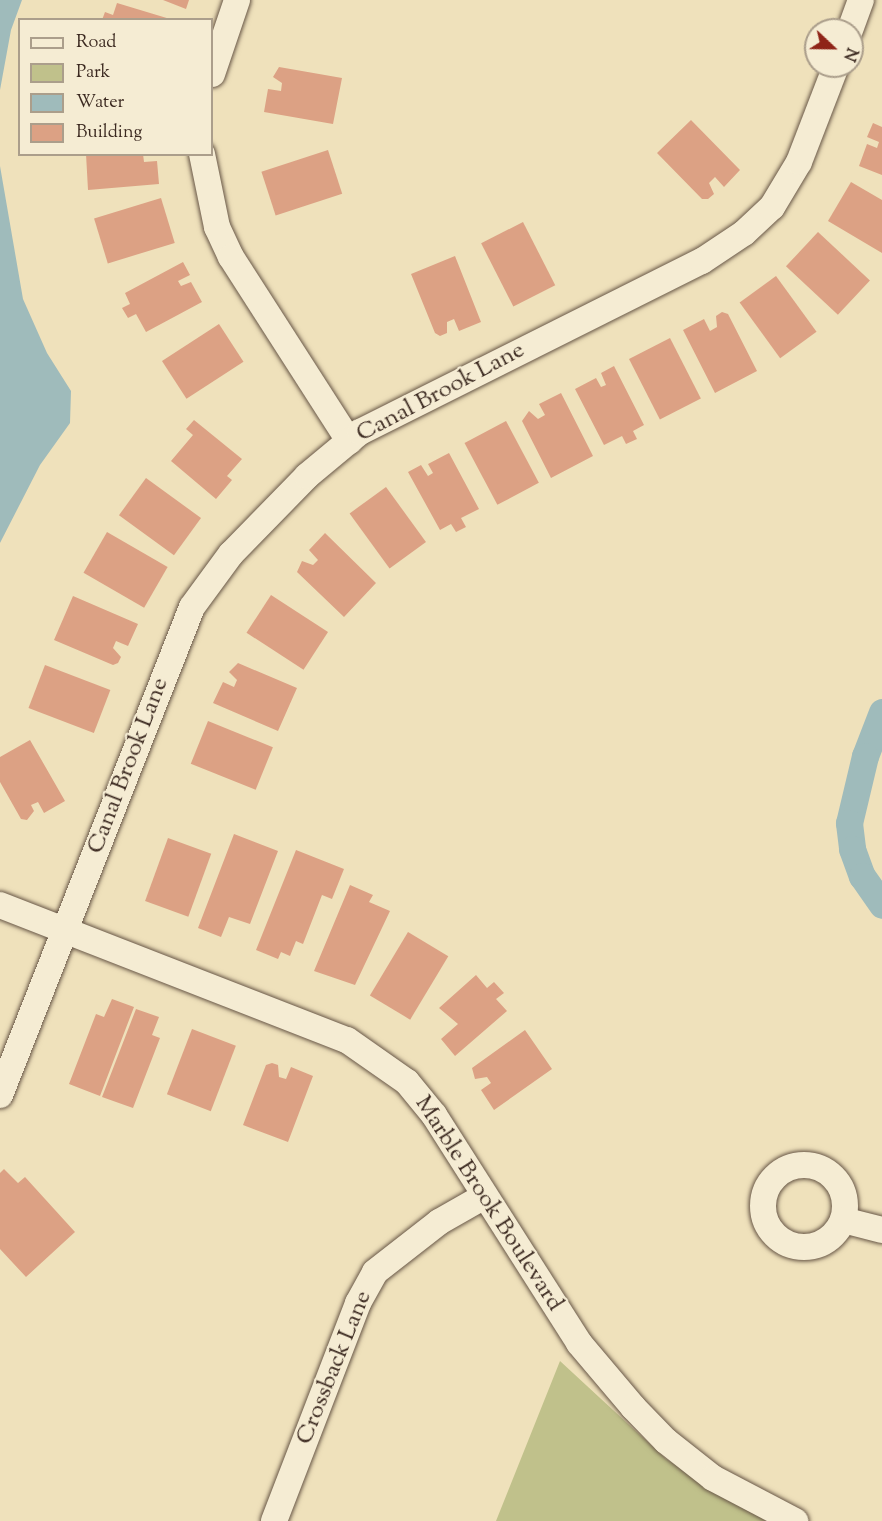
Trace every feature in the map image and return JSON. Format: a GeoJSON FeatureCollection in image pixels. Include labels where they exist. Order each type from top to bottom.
{"type":"FeatureCollection","features":[{"type":"Feature","properties":{"kind":"street"},"geometry":{"type":"LineString","coordinates":[[213,71],[237,0]]}},
{"type":"Feature","properties":{"kind":"street"},"geometry":{"type":"LineString","coordinates":[[854,18],[861,0]]}},
{"type":"Feature","properties":{"kind":"street","name":"Canal Brook Lane"},"geometry":{"type":"LineString","coordinates":[[0,1095],[192,607],[231,554],[266,515],[349,441],[702,261],[744,233],[772,207],[799,162],[831,78]]}},
{"type":"Feature","properties":{"kind":"street"},"geometry":{"type":"LineString","coordinates":[[202,156],[217,227],[231,257],[349,441]]}},
{"type":"Feature","properties":{"kind":"street","name":"Marble Brook Boulevard"},"geometry":{"type":"LineString","coordinates":[[0,905],[347,1040],[407,1082],[434,1115],[483,1197],[579,1343],[633,1407],[666,1441],[713,1478],[795,1521]]}},
{"type":"Feature","properties":{"kind":"street","name":"Crossback Lane"},"geometry":{"type":"LineString","coordinates":[[274,1521],[358,1303],[375,1272],[440,1222],[483,1197]]}},
{"type":"Feature","properties":{"kind":"street"},"geometry":{"type":"LineString","coordinates":[[843,1220],[882,1230]]}},
{"type":"Feature","properties":{"kind":"green space"},"geometry":{"type":"Polygon","coordinates":[[[560,1361],[666,1459],[766,1521],[496,1521],[560,1361]]]}},
{"type":"Feature","properties":{"kind":"water"},"geometry":{"type":"Polygon","coordinates":[[[0,0],[22,0],[11,30],[0,90],[0,0]]]}},
{"type":"Feature","properties":{"kind":"water"},"geometry":{"type":"Polygon","coordinates":[[[0,166],[23,299],[47,353],[71,391],[70,423],[40,465],[0,543],[0,166]]]}},
{"type":"Feature","properties":{"kind":"building"},"geometry":{"type":"Polygon","coordinates":[[[163,0],[189,0],[186,9],[163,0]]]}},
{"type":"Feature","properties":{"kind":"building"},"geometry":{"type":"Polygon","coordinates":[[[117,3],[167,18],[103,18],[105,12],[113,15],[117,3]]]}},
{"type":"Feature","properties":{"kind":"building"},"geometry":{"type":"Polygon","coordinates":[[[279,67],[342,78],[333,124],[264,112],[268,89],[281,91],[282,83],[273,77],[279,67]]]}},
{"type":"Feature","properties":{"kind":"building"},"geometry":{"type":"Polygon","coordinates":[[[691,120],[740,170],[724,187],[715,177],[709,183],[714,194],[708,199],[702,199],[657,153],[691,120]]]}},
{"type":"Feature","properties":{"kind":"building"},"geometry":{"type":"Polygon","coordinates":[[[873,123],[882,127],[882,175],[859,166],[867,144],[877,148],[879,142],[867,137],[873,123]]]}},
{"type":"Feature","properties":{"kind":"building"},"geometry":{"type":"Polygon","coordinates":[[[328,150],[342,194],[276,215],[261,172],[328,150]]]}},
{"type":"Feature","properties":{"kind":"building"},"geometry":{"type":"Polygon","coordinates":[[[86,156],[143,156],[144,162],[157,161],[159,184],[88,190],[86,156]]]}},
{"type":"Feature","properties":{"kind":"building"},"geometry":{"type":"Polygon","coordinates":[[[851,182],[882,200],[882,253],[828,221],[851,182]]]}},
{"type":"Feature","properties":{"kind":"building"},"geometry":{"type":"Polygon","coordinates":[[[161,198],[175,243],[108,263],[94,218],[161,198]]]}},
{"type":"Feature","properties":{"kind":"building"},"geometry":{"type":"Polygon","coordinates":[[[523,222],[555,285],[513,307],[481,243],[523,222]]]}},
{"type":"Feature","properties":{"kind":"building"},"geometry":{"type":"Polygon","coordinates":[[[818,232],[870,280],[838,315],[786,266],[818,232]]]}},
{"type":"Feature","properties":{"kind":"building"},"geometry":{"type":"Polygon","coordinates":[[[455,256],[481,322],[459,331],[454,319],[447,322],[447,333],[440,336],[435,333],[411,274],[455,256]]]}},
{"type":"Feature","properties":{"kind":"building"},"geometry":{"type":"Polygon","coordinates":[[[183,262],[190,275],[178,281],[181,286],[191,282],[202,302],[146,332],[136,314],[128,318],[122,308],[130,304],[125,293],[183,262]]]}},
{"type":"Feature","properties":{"kind":"building"},"geometry":{"type":"Polygon","coordinates":[[[776,276],[817,332],[780,358],[740,302],[776,276]]]}},
{"type":"Feature","properties":{"kind":"building"},"geometry":{"type":"Polygon","coordinates":[[[722,312],[728,314],[757,371],[715,393],[683,330],[704,319],[710,331],[717,327],[716,316],[722,312]]]}},
{"type":"Feature","properties":{"kind":"building"},"geometry":{"type":"Polygon","coordinates":[[[219,324],[244,362],[186,399],[162,361],[219,324]]]}},
{"type":"Feature","properties":{"kind":"building"},"geometry":{"type":"Polygon","coordinates":[[[670,338],[701,399],[660,419],[629,359],[670,338]]]}},
{"type":"Feature","properties":{"kind":"building"},"geometry":{"type":"Polygon","coordinates":[[[614,366],[644,425],[633,431],[637,439],[626,444],[622,436],[604,445],[575,389],[596,378],[601,387],[606,385],[601,373],[614,366]]]}},
{"type":"Feature","properties":{"kind":"building"},"geometry":{"type":"Polygon","coordinates":[[[561,393],[593,456],[551,478],[522,421],[529,411],[538,419],[545,415],[539,404],[561,393]]]}},
{"type":"Feature","properties":{"kind":"building"},"geometry":{"type":"Polygon","coordinates":[[[194,420],[242,459],[227,476],[232,480],[216,499],[171,461],[193,435],[186,429],[194,420]]]}},
{"type":"Feature","properties":{"kind":"building"},"geometry":{"type":"Polygon","coordinates":[[[506,421],[539,483],[497,505],[465,443],[506,421]]]}},
{"type":"Feature","properties":{"kind":"building"},"geometry":{"type":"Polygon","coordinates":[[[449,453],[479,509],[461,518],[466,527],[456,532],[451,524],[440,530],[408,472],[421,465],[428,476],[433,473],[428,464],[449,453]]]}},
{"type":"Feature","properties":{"kind":"building"},"geometry":{"type":"Polygon","coordinates":[[[146,478],[201,518],[174,555],[119,515],[146,478]]]}},
{"type":"Feature","properties":{"kind":"building"},"geometry":{"type":"Polygon","coordinates":[[[386,487],[426,542],[390,568],[350,513],[386,487]]]}},
{"type":"Feature","properties":{"kind":"building"},"geometry":{"type":"Polygon","coordinates":[[[107,532],[168,567],[144,608],[84,573],[107,532]]]}},
{"type":"Feature","properties":{"kind":"building"},"geometry":{"type":"Polygon","coordinates":[[[325,533],[376,583],[344,617],[297,572],[302,561],[313,565],[318,560],[309,550],[325,533]]]}},
{"type":"Feature","properties":{"kind":"building"},"geometry":{"type":"Polygon","coordinates":[[[271,595],[328,632],[304,670],[246,633],[271,595]]]}},
{"type":"Feature","properties":{"kind":"building"},"geometry":{"type":"Polygon","coordinates":[[[73,596],[138,624],[128,646],[116,641],[113,648],[121,657],[118,663],[113,665],[54,640],[73,596]]]}},
{"type":"Feature","properties":{"kind":"building"},"geometry":{"type":"Polygon","coordinates":[[[238,663],[297,688],[278,731],[213,703],[223,682],[234,687],[237,680],[229,672],[238,663]]]}},
{"type":"Feature","properties":{"kind":"building"},"geometry":{"type":"Polygon","coordinates":[[[45,665],[110,690],[94,733],[29,708],[45,665]]]}},
{"type":"Feature","properties":{"kind":"building"},"geometry":{"type":"Polygon","coordinates":[[[208,721],[273,747],[256,790],[191,764],[208,721]]]}},
{"type":"Feature","properties":{"kind":"building"},"geometry":{"type":"Polygon","coordinates":[[[30,740],[65,801],[44,813],[38,802],[31,805],[34,811],[27,820],[21,819],[0,782],[0,757],[30,740]]]}},
{"type":"Feature","properties":{"kind":"building"},"geometry":{"type":"Polygon","coordinates":[[[234,834],[278,851],[250,924],[229,917],[221,937],[198,928],[234,834]]]}},
{"type":"Feature","properties":{"kind":"building"},"geometry":{"type":"Polygon","coordinates":[[[168,838],[211,854],[188,917],[145,901],[168,838]]]}},
{"type":"Feature","properties":{"kind":"building"},"geometry":{"type":"Polygon","coordinates":[[[296,850],[344,869],[332,899],[322,895],[303,944],[296,941],[290,956],[281,952],[278,959],[256,950],[296,850]]]}},
{"type":"Feature","properties":{"kind":"building"},"geometry":{"type":"Polygon","coordinates":[[[350,885],[373,895],[369,902],[390,911],[355,985],[314,971],[350,885]]]}},
{"type":"Feature","properties":{"kind":"building"},"geometry":{"type":"Polygon","coordinates":[[[408,932],[448,956],[410,1020],[370,995],[408,932]]]}},
{"type":"Feature","properties":{"kind":"building"},"geometry":{"type":"Polygon","coordinates":[[[476,975],[487,988],[494,982],[504,993],[496,999],[507,1011],[455,1056],[441,1039],[458,1024],[439,1008],[476,975]]]}},
{"type":"Feature","properties":{"kind":"building"},"geometry":{"type":"Polygon","coordinates":[[[112,999],[134,1007],[100,1096],[69,1084],[96,1014],[104,1017],[112,999]]]}},
{"type":"Feature","properties":{"kind":"building"},"geometry":{"type":"Polygon","coordinates":[[[136,1009],[159,1017],[152,1035],[160,1038],[133,1108],[102,1097],[136,1009]]]}},
{"type":"Feature","properties":{"kind":"building"},"geometry":{"type":"Polygon","coordinates":[[[192,1029],[236,1046],[211,1111],[167,1094],[192,1029]]]}},
{"type":"Feature","properties":{"kind":"building"},"geometry":{"type":"Polygon","coordinates":[[[525,1030],[552,1069],[494,1110],[481,1090],[491,1083],[487,1077],[475,1079],[472,1068],[525,1030]]]}},
{"type":"Feature","properties":{"kind":"building"},"geometry":{"type":"Polygon","coordinates":[[[272,1063],[278,1065],[279,1077],[286,1079],[291,1067],[313,1076],[288,1142],[243,1125],[266,1065],[272,1063]]]}},
{"type":"Feature","properties":{"kind":"building"},"geometry":{"type":"Polygon","coordinates":[[[4,1169],[18,1183],[25,1177],[75,1232],[26,1277],[0,1249],[0,1173],[4,1169]]]}},
{"type":"Feature","properties":{"kind":"waterway"},"geometry":{"type":"LineString","coordinates":[[882,712],[865,756],[849,823],[852,849],[862,876],[882,905]]}}]}
